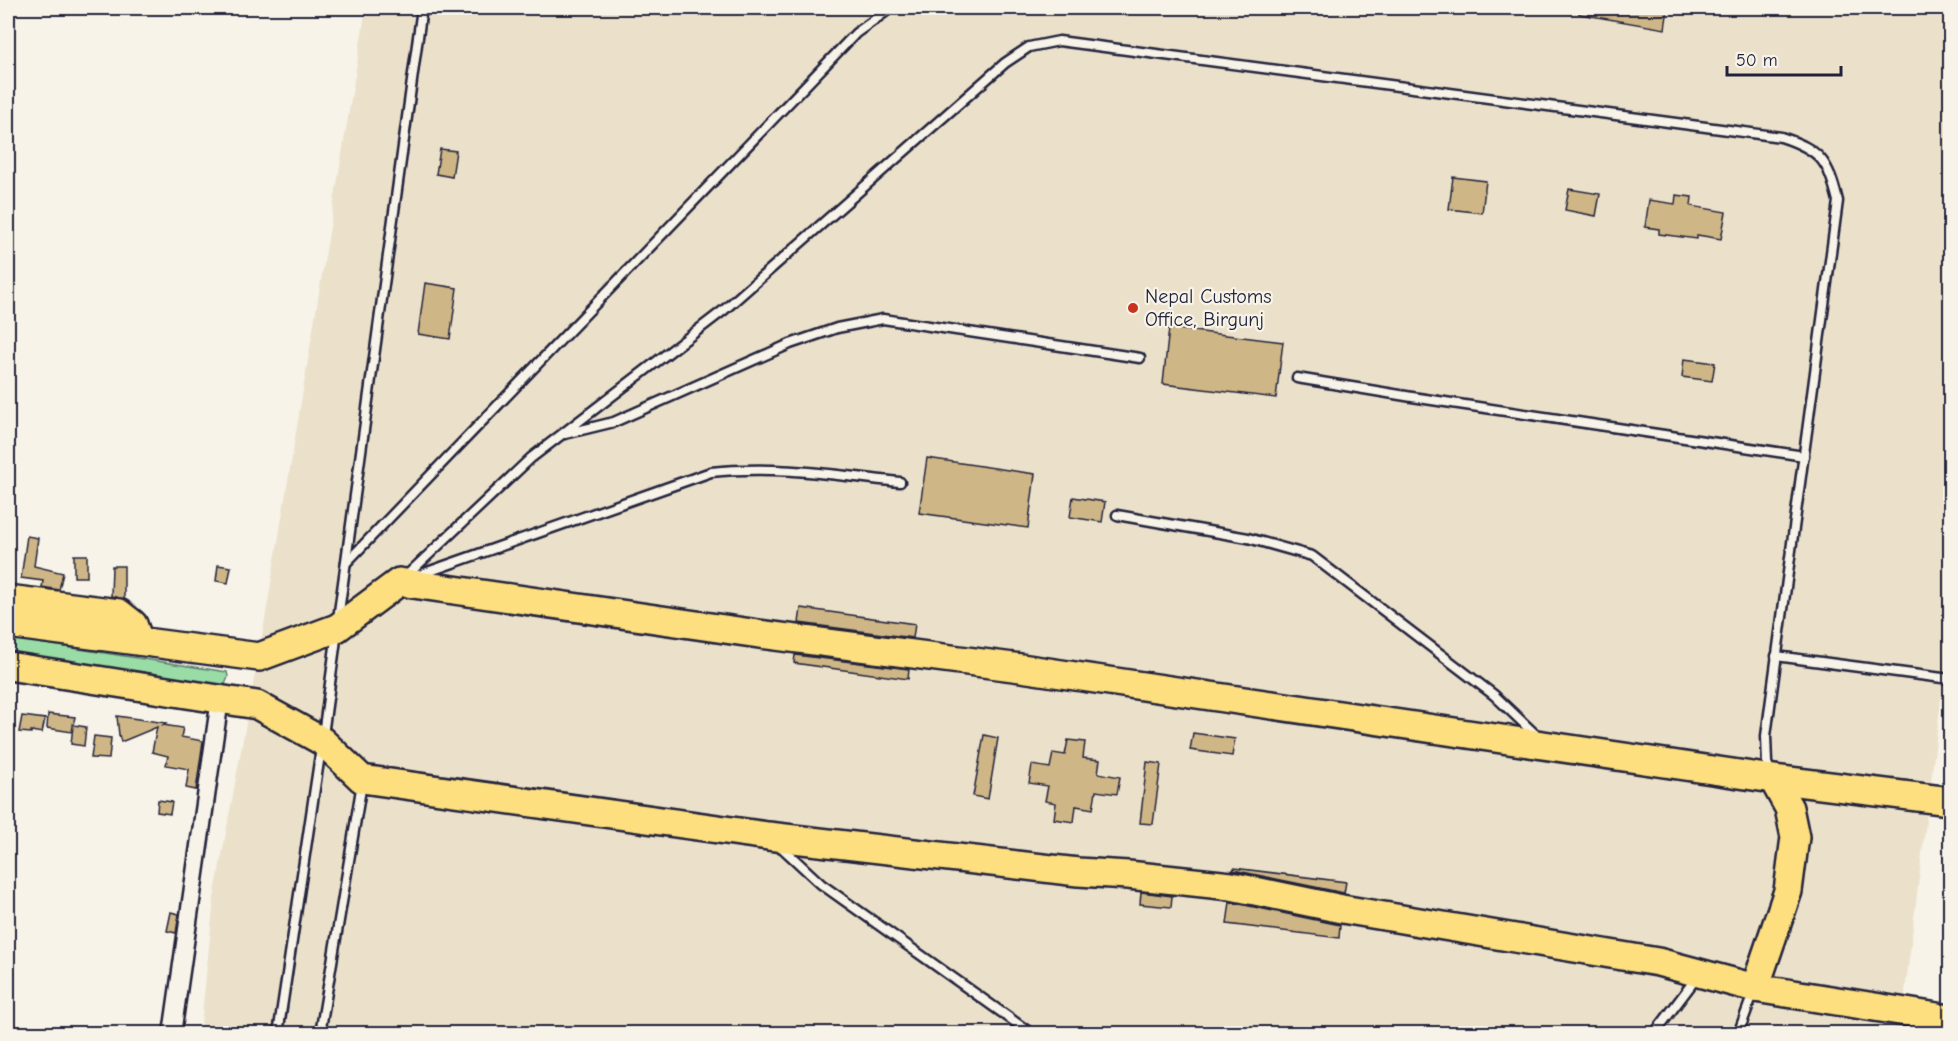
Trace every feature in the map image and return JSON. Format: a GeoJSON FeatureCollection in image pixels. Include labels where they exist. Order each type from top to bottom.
{"type":"FeatureCollection","features":[{"type":"Feature","properties":{"kind":"highway"},"geometry":{"type":"LineString","coordinates":[[8,624],[260,657],[337,628],[399,582],[759,634],[1021,668],[1773,779],[1950,801]]}},
{"type":"Feature","properties":{"kind":"highway"},"geometry":{"type":"LineString","coordinates":[[8,599],[119,614],[133,624],[139,641]]}},
{"type":"Feature","properties":{"kind":"highway"},"geometry":{"type":"LineString","coordinates":[[8,666],[257,705],[322,741],[362,779],[768,836],[1078,872],[1232,886],[1342,909],[1658,962],[1755,988],[1950,1020]]}},
{"type":"Feature","properties":{"kind":"highway"},"geometry":{"type":"LineString","coordinates":[[1755,988],[1788,891],[1795,837],[1789,808],[1773,779]]}},
{"type":"Feature","properties":{"kind":"street"},"geometry":{"type":"LineString","coordinates":[[172,1034],[220,699]]}},
{"type":"Feature","properties":{"kind":"lane"},"geometry":{"type":"LineString","coordinates":[[278,1034],[322,741],[422,8]]}},
{"type":"Feature","properties":{"kind":"lane"},"geometry":{"type":"LineString","coordinates":[[346,563],[856,33],[891,8]]}},
{"type":"Feature","properties":{"kind":"lane"},"geometry":{"type":"LineString","coordinates":[[399,582],[531,458],[724,310],[1005,63],[1029,47],[1059,41],[1781,136],[1803,144],[1820,156],[1832,176],[1838,201],[1766,736],[1767,763],[1773,779]]}},
{"type":"Feature","properties":{"kind":"lane"},"geometry":{"type":"LineString","coordinates":[[562,434],[614,422],[790,344],[837,328],[883,319],[1140,358]]}},
{"type":"Feature","properties":{"kind":"lane"},"geometry":{"type":"LineString","coordinates":[[1297,378],[1803,456]]}},
{"type":"Feature","properties":{"kind":"lane"},"geometry":{"type":"LineString","coordinates":[[399,582],[711,472],[746,468],[788,469],[900,482]]}},
{"type":"Feature","properties":{"kind":"lane"},"geometry":{"type":"LineString","coordinates":[[1117,514],[1248,538],[1312,556],[1494,695],[1545,744]]}},
{"type":"Feature","properties":{"kind":"lane"},"geometry":{"type":"LineString","coordinates":[[1776,656],[1950,679]]}},
{"type":"Feature","properties":{"kind":"lane"},"geometry":{"type":"LineString","coordinates":[[320,1034],[362,779]]}},
{"type":"Feature","properties":{"kind":"lane"},"geometry":{"type":"LineString","coordinates":[[768,836],[821,884],[1032,1034]]}},
{"type":"Feature","properties":{"kind":"lane"},"geometry":{"type":"LineString","coordinates":[[1654,1034],[1701,972]]}},
{"type":"Feature","properties":{"kind":"lane"},"geometry":{"type":"LineString","coordinates":[[1738,1034],[1755,988]]}},
{"type":"Feature","properties":{"kind":"shaded area","name":"Nepal Customs Office, Birgunj"},"geometry":{"type":"Polygon","coordinates":[[[366,8],[1950,8],[1950,626],[1900,1033],[200,1034],[214,898],[267,608],[366,8]]]}},
{"type":"Feature","properties":{"kind":"green space"},"geometry":{"type":"Polygon","coordinates":[[[8,638],[227,672],[228,677],[224,687],[8,654],[8,638]]]}},
{"type":"Feature","properties":{"kind":"building"},"geometry":{"type":"Polygon","coordinates":[[[1580,8],[1668,8],[1665,29],[1579,14],[1580,8]]]}},
{"type":"Feature","properties":{"kind":"building"},"geometry":{"type":"Polygon","coordinates":[[[440,149],[456,151],[452,177],[436,174],[440,149]]]}},
{"type":"Feature","properties":{"kind":"building"},"geometry":{"type":"Polygon","coordinates":[[[1453,177],[1486,181],[1482,213],[1449,209],[1453,177]]]}},
{"type":"Feature","properties":{"kind":"building"},"geometry":{"type":"Polygon","coordinates":[[[1569,189],[1600,194],[1596,216],[1565,210],[1569,189]]]}},
{"type":"Feature","properties":{"kind":"building"},"geometry":{"type":"Polygon","coordinates":[[[1676,195],[1692,197],[1691,206],[1726,212],[1721,239],[1697,235],[1697,239],[1659,234],[1659,229],[1645,227],[1649,200],[1675,204],[1676,195]]]}},
{"type":"Feature","properties":{"kind":"building"},"geometry":{"type":"Polygon","coordinates":[[[425,283],[457,288],[450,339],[418,334],[425,283]]]}},
{"type":"Feature","properties":{"kind":"building"},"geometry":{"type":"Polygon","coordinates":[[[1169,328],[1283,342],[1276,398],[1163,384],[1169,328]]]}},
{"type":"Feature","properties":{"kind":"building"},"geometry":{"type":"Polygon","coordinates":[[[1684,359],[1715,363],[1712,381],[1682,377],[1684,359]]]}},
{"type":"Feature","properties":{"kind":"building"},"geometry":{"type":"Polygon","coordinates":[[[927,458],[1035,474],[1028,528],[919,513],[927,458]]]}},
{"type":"Feature","properties":{"kind":"building"},"geometry":{"type":"Polygon","coordinates":[[[1073,497],[1105,502],[1102,522],[1070,517],[1073,497]]]}},
{"type":"Feature","properties":{"kind":"building"},"geometry":{"type":"Polygon","coordinates":[[[27,536],[38,538],[34,566],[63,573],[59,590],[42,587],[43,581],[21,578],[27,536]]]}},
{"type":"Feature","properties":{"kind":"building"},"geometry":{"type":"Polygon","coordinates":[[[74,555],[87,555],[87,577],[74,577],[74,555]]]}},
{"type":"Feature","properties":{"kind":"building"},"geometry":{"type":"Polygon","coordinates":[[[218,565],[231,567],[228,583],[216,581],[218,565]]]}},
{"type":"Feature","properties":{"kind":"building"},"geometry":{"type":"Polygon","coordinates":[[[112,566],[124,566],[124,599],[111,596],[112,566]]]}},
{"type":"Feature","properties":{"kind":"building"},"geometry":{"type":"Polygon","coordinates":[[[801,608],[915,624],[913,638],[799,623],[801,608]]]}},
{"type":"Feature","properties":{"kind":"building"},"geometry":{"type":"Polygon","coordinates":[[[795,655],[909,669],[908,679],[794,663],[795,655]]]}},
{"type":"Feature","properties":{"kind":"building"},"geometry":{"type":"Polygon","coordinates":[[[48,714],[75,717],[73,725],[86,727],[84,746],[71,744],[73,726],[72,732],[47,728],[48,714]]]}},
{"type":"Feature","properties":{"kind":"building"},"geometry":{"type":"Polygon","coordinates":[[[22,716],[45,719],[42,733],[19,732],[22,716]]]}},
{"type":"Feature","properties":{"kind":"building"},"geometry":{"type":"Polygon","coordinates":[[[117,716],[166,723],[163,725],[183,728],[181,737],[203,741],[196,790],[186,788],[189,769],[166,765],[168,756],[152,752],[157,727],[121,742],[117,716]]]}},
{"type":"Feature","properties":{"kind":"building"},"geometry":{"type":"Polygon","coordinates":[[[1193,733],[1235,739],[1232,756],[1190,750],[1193,733]]]}},
{"type":"Feature","properties":{"kind":"building"},"geometry":{"type":"Polygon","coordinates":[[[984,735],[998,738],[988,799],[973,796],[984,735]]]}},
{"type":"Feature","properties":{"kind":"building"},"geometry":{"type":"Polygon","coordinates":[[[94,736],[111,738],[109,759],[91,758],[94,736]]]}},
{"type":"Feature","properties":{"kind":"building"},"geometry":{"type":"Polygon","coordinates":[[[1068,740],[1085,742],[1083,758],[1100,760],[1098,773],[1120,777],[1117,794],[1096,791],[1093,809],[1076,806],[1074,822],[1054,819],[1056,803],[1045,801],[1048,786],[1029,783],[1032,765],[1050,768],[1053,753],[1065,755],[1068,740]]]}},
{"type":"Feature","properties":{"kind":"building"},"geometry":{"type":"Polygon","coordinates":[[[1147,762],[1161,764],[1153,824],[1140,823],[1147,762]]]}},
{"type":"Feature","properties":{"kind":"building"},"geometry":{"type":"Polygon","coordinates":[[[158,800],[172,802],[170,814],[157,812],[158,800]]]}},
{"type":"Feature","properties":{"kind":"building"},"geometry":{"type":"Polygon","coordinates":[[[1234,868],[1346,882],[1344,893],[1233,870],[1234,868]]]}},
{"type":"Feature","properties":{"kind":"building"},"geometry":{"type":"Polygon","coordinates":[[[1141,892],[1172,896],[1171,907],[1140,904],[1141,892]]]}},
{"type":"Feature","properties":{"kind":"building"},"geometry":{"type":"Polygon","coordinates":[[[1230,902],[1340,925],[1339,938],[1227,924],[1230,902]]]}},
{"type":"Feature","properties":{"kind":"building"},"geometry":{"type":"Polygon","coordinates":[[[171,912],[179,914],[176,933],[167,931],[171,912]]]}},
{"type":"Feature","properties":{"kind":"place","name":"Nepal Customs Office, Birgunj"},"geometry":{"type":"Point","coordinates":[1133,308]}}]}
